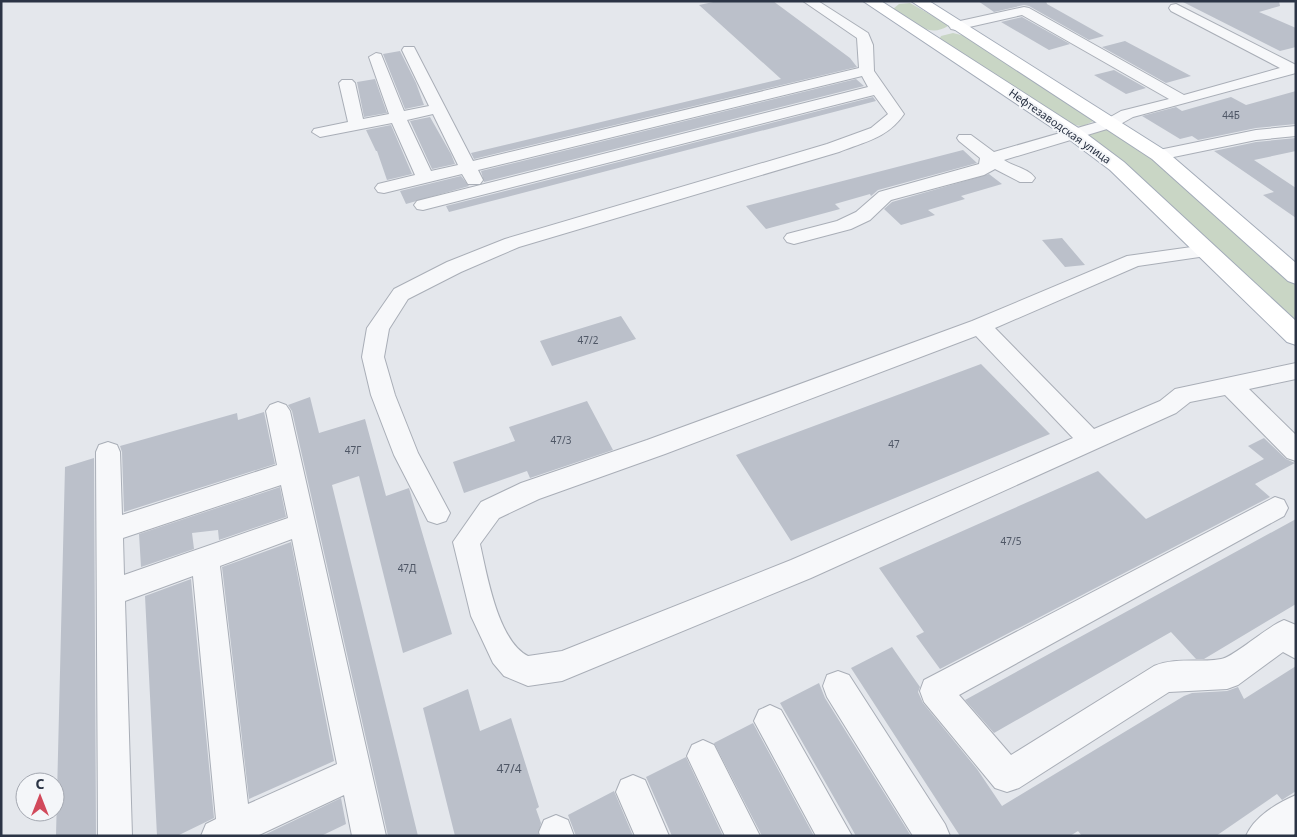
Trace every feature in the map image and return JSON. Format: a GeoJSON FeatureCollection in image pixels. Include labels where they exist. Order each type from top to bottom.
{"type":"FeatureCollection","features":[{"type":"Feature","properties":{"kind":"main road","name":"Нефтезаводская улица"},"geometry":{"type":"LineString","coordinates":[[870,1],[1073,133],[1117,166],[1296,336]]}},
{"type":"Feature","properties":{"kind":"main road"},"geometry":{"type":"LineString","coordinates":[[918,1],[1111,123],[1159,156],[1296,276]]}},
{"type":"Feature","properties":{"kind":"street"},"geometry":{"type":"LineString","coordinates":[[437,512],[406,455],[383,396],[373,357],[378,328],[401,294],[454,267],[512,243],[833,148],[877,131],[892,123],[896,114],[891,103],[878,89],[867,70],[867,44],[863,36],[805,7]]}},
{"type":"Feature","properties":{"kind":"street"},"geometry":{"type":"LineString","coordinates":[[794,238],[844,225],[863,216],[885,196],[978,172],[988,167],[988,160],[993,158],[1111,123],[1128,114],[1293,69],[1176,8]]}},
{"type":"Feature","properties":{"kind":"street"},"geometry":{"type":"LineString","coordinates":[[956,26],[1024,11],[1182,100]]}},
{"type":"Feature","properties":{"kind":"street"},"geometry":{"type":"LineString","coordinates":[[409,50],[479,191]]}},
{"type":"Feature","properties":{"kind":"street"},"geometry":{"type":"LineString","coordinates":[[376,56],[398,117],[425,178]]}},
{"type":"Feature","properties":{"kind":"street"},"geometry":{"type":"LineString","coordinates":[[384,188],[867,70]]}},
{"type":"Feature","properties":{"kind":"street"},"geometry":{"type":"LineString","coordinates":[[348,83],[358,125]]}},
{"type":"Feature","properties":{"kind":"street"},"geometry":{"type":"LineString","coordinates":[[423,205],[878,89]]}},
{"type":"Feature","properties":{"kind":"street"},"geometry":{"type":"LineString","coordinates":[[320,132],[437,109]]}},
{"type":"Feature","properties":{"kind":"street"},"geometry":{"type":"LineString","coordinates":[[1159,156],[1256,135],[1296,131]]}},
{"type":"Feature","properties":{"kind":"street"},"geometry":{"type":"LineString","coordinates":[[965,138],[1007,170],[1026,178]]}},
{"type":"Feature","properties":{"kind":"street"},"geometry":{"type":"LineString","coordinates":[[1206,251],[1134,260],[980,326],[530,491],[490,510],[466,542],[480,601],[496,640],[509,662],[528,672],[562,666],[801,569],[1089,440],[1168,407],[1183,394],[1296,371]]}},
{"type":"Feature","properties":{"kind":"street"},"geometry":{"type":"LineString","coordinates":[[980,326],[1089,440]]}},
{"type":"Feature","properties":{"kind":"street"},"geometry":{"type":"LineString","coordinates":[[1230,385],[1296,451]]}},
{"type":"Feature","properties":{"kind":"street"},"geometry":{"type":"LineString","coordinates":[[278,411],[355,773],[365,834]]}},
{"type":"Feature","properties":{"kind":"street"},"geometry":{"type":"LineString","coordinates":[[108,452],[115,836]]}},
{"type":"Feature","properties":{"kind":"street"},"geometry":{"type":"LineString","coordinates":[[109,532],[291,471]]}},
{"type":"Feature","properties":{"kind":"street"},"geometry":{"type":"LineString","coordinates":[[1275,508],[934,691],[1007,776],[1164,678],[1227,674],[1284,634],[1296,645]]}},
{"type":"Feature","properties":{"kind":"street"},"geometry":{"type":"LineString","coordinates":[[110,593],[302,524]]}},
{"type":"Feature","properties":{"kind":"street"},"geometry":{"type":"LineString","coordinates":[[205,559],[226,832],[355,773]]}},
{"type":"Feature","properties":{"kind":"street"},"geometry":{"type":"LineString","coordinates":[[838,686],[933,836]]}},
{"type":"Feature","properties":{"kind":"street"},"geometry":{"type":"LineString","coordinates":[[770,721],[836,836]]}},
{"type":"Feature","properties":{"kind":"street"},"geometry":{"type":"LineString","coordinates":[[703,756],[743,836]]}},
{"type":"Feature","properties":{"kind":"street"},"geometry":{"type":"LineString","coordinates":[[634,792],[652,836]]}},
{"type":"Feature","properties":{"kind":"street"},"geometry":{"type":"LineString","coordinates":[[1262,836],[1296,812]]}},
{"type":"Feature","properties":{"kind":"green space"},"geometry":{"type":"Polygon","coordinates":[[[910,3],[948,26],[941,29],[926,29],[912,23],[893,9],[899,4],[910,3]]]}},
{"type":"Feature","properties":{"kind":"green space"},"geometry":{"type":"Polygon","coordinates":[[[953,33],[965,36],[1096,120],[1083,126],[1070,125],[939,40],[941,36],[953,33]]]}},
{"type":"Feature","properties":{"kind":"green space"},"geometry":{"type":"Polygon","coordinates":[[[1103,129],[1119,136],[1142,151],[1170,173],[1296,286],[1296,327],[1087,136],[1089,132],[1103,129]]]}},
{"type":"Feature","properties":{"kind":"building"},"geometry":{"type":"Polygon","coordinates":[[[718,1],[773,1],[850,58],[857,67],[474,159],[471,153],[781,79],[699,5],[718,1]]]}},
{"type":"Feature","properties":{"kind":"building"},"geometry":{"type":"Polygon","coordinates":[[[978,1],[1046,1],[1047,4],[1104,36],[1089,40],[1029,6],[1024,5],[994,12],[978,1]]]}},
{"type":"Feature","properties":{"kind":"building"},"geometry":{"type":"Polygon","coordinates":[[[1181,1],[1279,1],[1280,6],[1259,12],[1296,28],[1296,47],[1280,51],[1181,1]]]}},
{"type":"Feature","properties":{"kind":"building"},"geometry":{"type":"Polygon","coordinates":[[[1022,17],[1070,44],[1049,50],[1001,22],[1022,17]]]}},
{"type":"Feature","properties":{"kind":"building"},"geometry":{"type":"Polygon","coordinates":[[[1125,41],[1191,76],[1166,83],[1102,47],[1125,41]]]}},
{"type":"Feature","properties":{"kind":"building"},"geometry":{"type":"Polygon","coordinates":[[[400,51],[416,83],[424,105],[405,109],[383,54],[400,51]]]}},
{"type":"Feature","properties":{"kind":"building"},"geometry":{"type":"Polygon","coordinates":[[[1114,70],[1146,88],[1126,94],[1094,75],[1114,70]]]}},
{"type":"Feature","properties":{"kind":"building"},"geometry":{"type":"Polygon","coordinates":[[[375,79],[387,113],[364,117],[357,82],[375,79]]]}},
{"type":"Feature","properties":{"kind":"building"},"geometry":{"type":"Polygon","coordinates":[[[856,79],[864,86],[484,182],[481,171],[856,79]]]}},
{"type":"Feature","properties":{"kind":"building"},"geometry":{"type":"Polygon","coordinates":[[[1296,91],[1296,124],[1256,128],[1198,140],[1192,136],[1180,139],[1142,116],[1176,107],[1182,111],[1231,97],[1246,105],[1296,91]]]}},
{"type":"Feature","properties":{"kind":"building"},"geometry":{"type":"Polygon","coordinates":[[[873,97],[876,101],[449,212],[446,206],[873,97]]]}},
{"type":"Feature","properties":{"kind":"building"},"geometry":{"type":"Polygon","coordinates":[[[430,117],[455,164],[432,169],[410,121],[430,117]]]}},
{"type":"Feature","properties":{"kind":"building"},"geometry":{"type":"Polygon","coordinates":[[[391,125],[412,174],[387,180],[377,151],[366,130],[391,125]]]}},
{"type":"Feature","properties":{"kind":"building"},"geometry":{"type":"Polygon","coordinates":[[[1296,138],[1296,151],[1254,160],[1296,188],[1296,218],[1263,195],[1274,192],[1214,151],[1256,142],[1296,138]]]}},
{"type":"Feature","properties":{"kind":"building"},"geometry":{"type":"Polygon","coordinates":[[[963,150],[977,163],[878,190],[871,196],[870,194],[835,204],[840,209],[766,229],[746,206],[963,150]]]}},
{"type":"Feature","properties":{"kind":"building"},"geometry":{"type":"Polygon","coordinates":[[[989,174],[1002,184],[961,196],[965,199],[928,210],[935,215],[901,225],[884,209],[892,202],[989,174]]]}},
{"type":"Feature","properties":{"kind":"building"},"geometry":{"type":"Polygon","coordinates":[[[461,176],[469,186],[406,204],[400,191],[461,176]]]}},
{"type":"Feature","properties":{"kind":"building"},"geometry":{"type":"Polygon","coordinates":[[[1062,238],[1085,265],[1065,267],[1042,240],[1062,238]]]}},
{"type":"Feature","properties":{"kind":"building"},"geometry":{"type":"Polygon","coordinates":[[[621,316],[636,339],[552,366],[540,341],[621,316]]]}},
{"type":"Feature","properties":{"kind":"building"},"geometry":{"type":"Polygon","coordinates":[[[981,364],[1050,434],[791,541],[736,455],[981,364]]]}},
{"type":"Feature","properties":{"kind":"building"},"geometry":{"type":"Polygon","coordinates":[[[310,397],[319,433],[365,419],[386,496],[409,488],[452,634],[403,653],[359,476],[332,485],[418,836],[388,836],[292,411],[288,405],[310,397]]]}},
{"type":"Feature","properties":{"kind":"building"},"geometry":{"type":"Polygon","coordinates":[[[587,401],[613,450],[530,478],[527,471],[464,493],[453,462],[515,441],[509,427],[587,401]]]}},
{"type":"Feature","properties":{"kind":"building"},"geometry":{"type":"Polygon","coordinates":[[[264,412],[275,464],[124,512],[122,452],[120,446],[237,413],[238,420],[264,412]]]}},
{"type":"Feature","properties":{"kind":"building"},"geometry":{"type":"Polygon","coordinates":[[[1264,438],[1286,459],[1295,463],[1255,484],[1270,497],[940,669],[916,636],[924,632],[879,568],[1098,471],[1146,519],[1264,459],[1248,446],[1264,438]]]}},
{"type":"Feature","properties":{"kind":"building"},"geometry":{"type":"Polygon","coordinates":[[[94,458],[96,836],[56,836],[56,822],[65,822],[65,772],[58,772],[65,467],[94,458]]]}},
{"type":"Feature","properties":{"kind":"building"},"geometry":{"type":"Polygon","coordinates":[[[280,487],[286,517],[219,540],[218,530],[192,533],[194,549],[141,567],[139,534],[280,487]]]}},
{"type":"Feature","properties":{"kind":"building"},"geometry":{"type":"Polygon","coordinates":[[[1296,519],[1296,604],[1204,659],[1196,659],[1171,632],[994,733],[965,700],[1296,519]]]}},
{"type":"Feature","properties":{"kind":"building"},"geometry":{"type":"Polygon","coordinates":[[[291,542],[334,761],[249,799],[222,567],[291,542]]]}},
{"type":"Feature","properties":{"kind":"building"},"geometry":{"type":"Polygon","coordinates":[[[191,579],[214,818],[177,836],[157,836],[145,596],[191,579]]]}},
{"type":"Feature","properties":{"kind":"building"},"geometry":{"type":"Polygon","coordinates":[[[892,647],[920,687],[918,692],[923,703],[977,769],[1002,806],[1184,696],[1192,693],[1227,691],[1238,687],[1244,699],[1296,666],[1296,791],[1282,800],[1277,794],[1216,836],[1082,836],[1078,831],[1070,836],[960,836],[851,668],[892,647]]]}},
{"type":"Feature","properties":{"kind":"building"},"geometry":{"type":"Polygon","coordinates":[[[819,683],[825,698],[911,836],[856,836],[780,703],[819,683]]]}},
{"type":"Feature","properties":{"kind":"building"},"geometry":{"type":"Polygon","coordinates":[[[468,689],[480,731],[511,718],[539,807],[536,809],[541,823],[538,836],[455,836],[423,708],[468,689]]]}},
{"type":"Feature","properties":{"kind":"building"},"geometry":{"type":"Polygon","coordinates":[[[753,723],[814,836],[762,836],[714,743],[753,723]]]}},
{"type":"Feature","properties":{"kind":"building"},"geometry":{"type":"Polygon","coordinates":[[[686,757],[723,836],[672,836],[646,777],[686,757]]]}},
{"type":"Feature","properties":{"kind":"building"},"geometry":{"type":"Polygon","coordinates":[[[614,791],[633,836],[576,836],[568,815],[614,791]]]}},
{"type":"Feature","properties":{"kind":"building"},"geometry":{"type":"Polygon","coordinates":[[[341,798],[346,824],[321,836],[262,836],[341,798]]]}}]}
